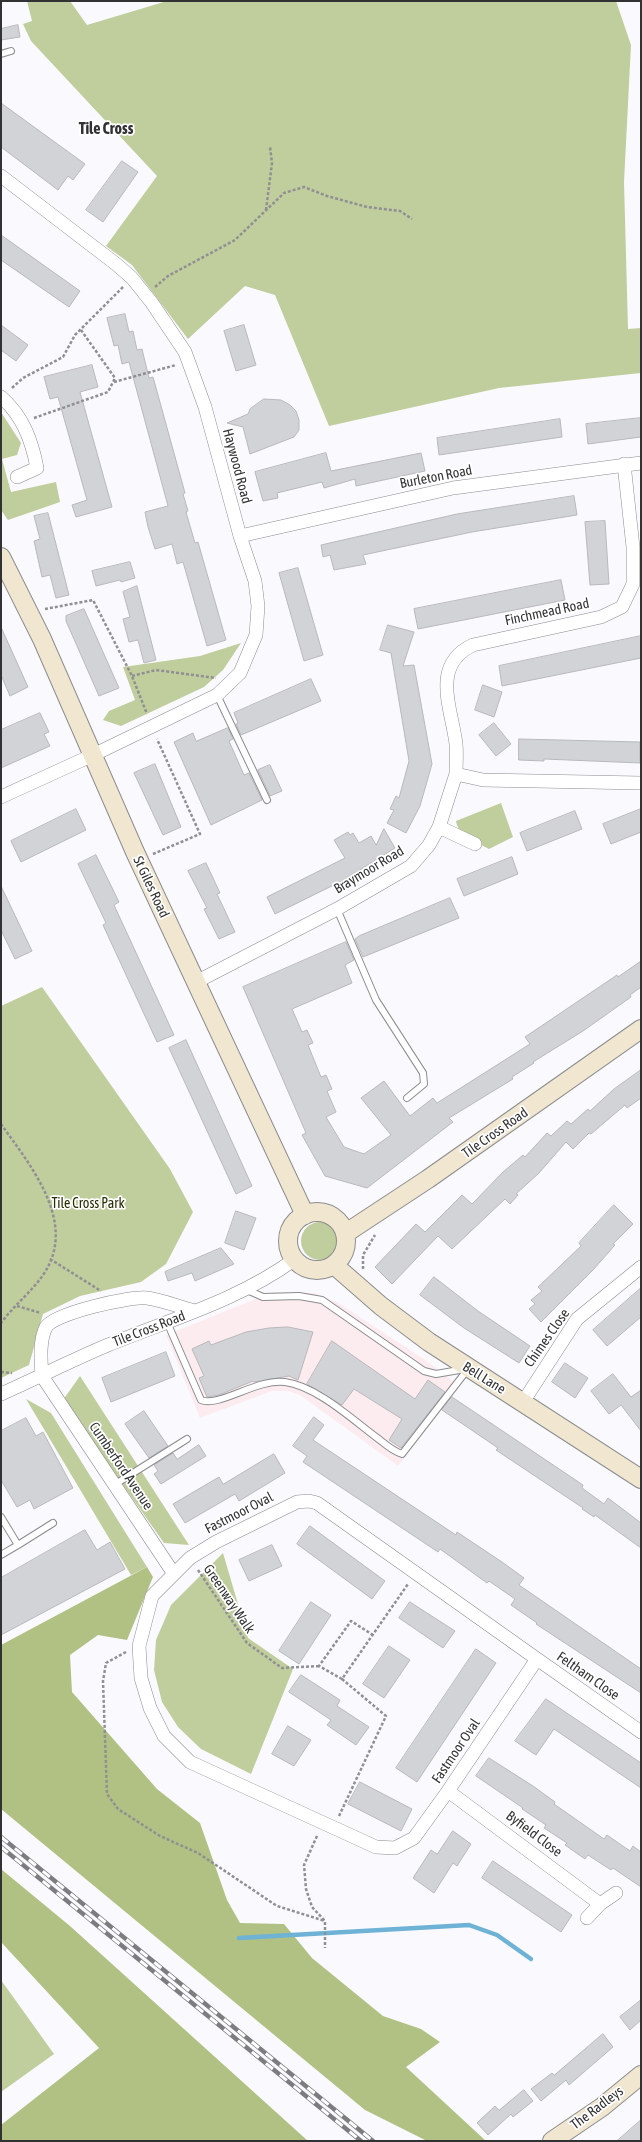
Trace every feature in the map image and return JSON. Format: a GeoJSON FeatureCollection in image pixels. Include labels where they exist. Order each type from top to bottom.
{"type":"FeatureCollection","features":[{"type":"Feature","properties":{"kind":"street","name":"Haywood Road"},"geometry":{"type":"LineString","coordinates":[[1,176],[116,264],[132,278],[146,295],[185,352],[205,408],[240,536],[255,581],[258,606],[256,635],[249,655],[240,673],[217,695],[93,755],[1,797]]}},
{"type":"Feature","properties":{"kind":"street"},"geometry":{"type":"LineString","coordinates":[[2,398],[22,422],[32,443],[37,468],[18,477]]}},
{"type":"Feature","properties":{"kind":"street","name":"Burleton Road"},"geometry":{"type":"LineString","coordinates":[[240,536],[453,488],[624,464],[641,463]]}},
{"type":"Feature","properties":{"kind":"street","name":"Finchmead Road"},"geometry":{"type":"LineString","coordinates":[[456,774],[456,744],[446,688],[447,674],[453,660],[462,650],[473,645],[601,617],[622,607],[627,599],[634,584],[633,547],[624,464]]}},
{"type":"Feature","properties":{"kind":"street","name":"St Giles Road"},"geometry":{"type":"LineString","coordinates":[[1,557],[42,639],[196,982],[305,1215]]}},
{"type":"Feature","properties":{"kind":"street"},"geometry":{"type":"LineString","coordinates":[[456,774],[483,780],[641,783]]}},
{"type":"Feature","properties":{"kind":"street","name":"Braymoor Road"},"geometry":{"type":"LineString","coordinates":[[196,982],[337,908],[411,866],[429,845],[439,827],[456,774]]}},
{"type":"Feature","properties":{"kind":"street"},"geometry":{"type":"LineString","coordinates":[[439,827],[475,844]]}},
{"type":"Feature","properties":{"kind":"street","name":"Tile Cross Road"},"geometry":{"type":"LineString","coordinates":[[346,1233],[428,1179],[641,1029]]}},
{"type":"Feature","properties":{"kind":"street"},"geometry":{"type":"LineString","coordinates":[[319,1212],[328,1214],[339,1222],[346,1233],[344,1251],[334,1265],[322,1269],[312,1269],[302,1265],[295,1259],[289,1244],[289,1234],[297,1220],[305,1215],[319,1212]]}},
{"type":"Feature","properties":{"kind":"street","name":"Tile Cross Road"},"geometry":{"type":"LineString","coordinates":[[1,1394],[107,1345],[246,1290],[270,1277],[295,1259]]}},
{"type":"Feature","properties":{"kind":"street","name":"Bell Lane"},"geometry":{"type":"LineString","coordinates":[[334,1265],[381,1306],[468,1369],[523,1402],[641,1479]]}},
{"type":"Feature","properties":{"kind":"street","name":"Chimes Close"},"geometry":{"type":"LineString","coordinates":[[523,1402],[577,1319],[641,1267]]}},
{"type":"Feature","properties":{"kind":"street"},"geometry":{"type":"LineString","coordinates":[[42,1376],[43,1335],[47,1326],[58,1318],[117,1300],[147,1298],[195,1311]]}},
{"type":"Feature","properties":{"kind":"street","name":"Cumberford Avenue"},"geometry":{"type":"LineString","coordinates":[[42,1376],[174,1574]]}},
{"type":"Feature","properties":{"kind":"street","name":"Fastmoor Oval"},"geometry":{"type":"LineString","coordinates":[[309,1501],[317,1503],[415,1574],[537,1659],[448,1791],[414,1838],[395,1848],[376,1847],[190,1762],[164,1736],[150,1708],[141,1678],[139,1646],[152,1596],[174,1574],[190,1558],[216,1542],[297,1502],[309,1501]]}},
{"type":"Feature","properties":{"kind":"street","name":"Feltham Close"},"geometry":{"type":"LineString","coordinates":[[537,1659],[641,1732]]}},
{"type":"Feature","properties":{"kind":"street","name":"Byfield Close"},"geometry":{"type":"LineString","coordinates":[[448,1791],[600,1904]]}},
{"type":"Feature","properties":{"kind":"street"},"geometry":{"type":"LineString","coordinates":[[587,1918],[600,1904],[616,1893]]}},
{"type":"Feature","properties":{"kind":"street","name":"The Radleys"},"geometry":{"type":"LineString","coordinates":[[552,2141],[602,2106],[641,2075]]}},
{"type":"Feature","properties":{"kind":"lane"},"geometry":{"type":"LineString","coordinates":[[1,54],[11,51]]}},
{"type":"Feature","properties":{"kind":"lane"},"geometry":{"type":"LineString","coordinates":[[217,695],[266,800]]}},
{"type":"Feature","properties":{"kind":"lane"},"geometry":{"type":"LineString","coordinates":[[337,908],[376,1000],[423,1073],[424,1084],[407,1098]]}},
{"type":"Feature","properties":{"kind":"lane"},"geometry":{"type":"LineString","coordinates":[[246,1290],[263,1297],[299,1296],[322,1300],[424,1371],[436,1374],[468,1369]]}},
{"type":"Feature","properties":{"kind":"lane"},"geometry":{"type":"LineString","coordinates":[[167,1322],[200,1400],[206,1403],[217,1401],[249,1387],[272,1382],[285,1382],[308,1389],[402,1454],[468,1369]]}},
{"type":"Feature","properties":{"kind":"lane"},"geometry":{"type":"LineString","coordinates":[[114,1485],[187,1439]]}},
{"type":"Feature","properties":{"kind":"lane"},"geometry":{"type":"LineString","coordinates":[[1,1517],[18,1545]]}},
{"type":"Feature","properties":{"kind":"lane"},"geometry":{"type":"LineString","coordinates":[[1,1555],[53,1524]]}},
{"type":"Feature","properties":{"kind":"path"},"geometry":{"type":"LineString","coordinates":[[266,210],[272,163],[270,147]]}},
{"type":"Feature","properties":{"kind":"path"},"geometry":{"type":"LineString","coordinates":[[146,295],[168,276],[235,240],[284,193],[304,187],[327,196],[367,207],[400,211],[412,219]]}},
{"type":"Feature","properties":{"kind":"path"},"geometry":{"type":"LineString","coordinates":[[2,398],[23,378],[63,358],[75,335],[132,278]]}},
{"type":"Feature","properties":{"kind":"path"},"geometry":{"type":"LineString","coordinates":[[22,422],[101,396],[108,392],[115,378],[81,330]]}},
{"type":"Feature","properties":{"kind":"path"},"geometry":{"type":"LineString","coordinates":[[113,382],[188,362]]}},
{"type":"Feature","properties":{"kind":"path"},"geometry":{"type":"LineString","coordinates":[[132,676],[156,670],[196,674],[231,681]]}},
{"type":"Feature","properties":{"kind":"path"},"geometry":{"type":"LineString","coordinates":[[1,1124],[26,1159],[52,1205],[57,1243],[46,1271],[1,1323]]}},
{"type":"Feature","properties":{"kind":"path"},"geometry":{"type":"LineString","coordinates":[[363,1273],[363,1255],[377,1231]]}},
{"type":"Feature","properties":{"kind":"path"},"geometry":{"type":"LineString","coordinates":[[50,1260],[117,1300]]}},
{"type":"Feature","properties":{"kind":"path"},"geometry":{"type":"LineString","coordinates":[[17,1306],[58,1318]]}},
{"type":"Feature","properties":{"kind":"path","name":"Greenway Walk"},"geometry":{"type":"LineString","coordinates":[[190,1558],[247,1644],[282,1668],[320,1666]]}},
{"type":"Feature","properties":{"kind":"path"},"geometry":{"type":"LineString","coordinates":[[342,1679],[415,1574]]}},
{"type":"Feature","properties":{"kind":"path"},"geometry":{"type":"LineString","coordinates":[[325,1948],[325,1921],[312,1907],[306,1889],[304,1865],[328,1825],[386,1716],[342,1679],[320,1666],[351,1621],[373,1635]]}},
{"type":"Feature","properties":{"kind":"path"},"geometry":{"type":"LineString","coordinates":[[139,1646],[106,1663],[103,1681],[107,1794],[118,1809],[160,1836],[198,1853],[278,1906],[325,1921]]}},
{"type":"Feature","properties":{"kind":"shaded area"},"geometry":{"type":"Polygon","coordinates":[[[273,1292],[315,1293],[337,1302],[424,1359],[460,1386],[398,1466],[300,1395],[288,1391],[272,1391],[200,1418],[166,1335],[273,1292]]]}},
{"type":"Feature","properties":{"kind":"green space"},"geometry":{"type":"Polygon","coordinates":[[[27,1],[70,1],[87,25],[167,1],[616,1],[631,45],[624,182],[628,329],[641,328],[641,373],[499,388],[329,426],[275,295],[245,286],[188,339],[132,265],[106,246],[157,176],[31,41],[23,24],[32,21],[27,1]]]}},
{"type":"Feature","properties":{"kind":"green space"},"geometry":{"type":"Polygon","coordinates":[[[1,412],[21,443],[17,455],[2,459],[11,492],[56,482],[60,502],[8,520],[1,510],[1,412]]]}},
{"type":"Feature","properties":{"kind":"green space"},"geometry":{"type":"Polygon","coordinates":[[[241,643],[223,670],[204,687],[121,726],[103,720],[109,711],[135,700],[123,667],[200,656],[241,643]]]}},
{"type":"Feature","properties":{"kind":"green space"},"geometry":{"type":"Polygon","coordinates":[[[501,803],[513,837],[489,849],[464,835],[460,831],[456,821],[501,803]]]}},
{"type":"Feature","properties":{"kind":"green space","name":"Tile Cross Park"},"geometry":{"type":"Polygon","coordinates":[[[42,987],[170,1169],[193,1212],[166,1264],[141,1282],[80,1296],[43,1314],[29,1365],[1,1378],[1,1006],[42,987]]]}},
{"type":"Feature","properties":{"kind":"green space"},"geometry":{"type":"Polygon","coordinates":[[[320,1222],[333,1228],[339,1241],[333,1254],[320,1260],[307,1254],[301,1241],[307,1228],[320,1222]]]}},
{"type":"Feature","properties":{"kind":"green space"},"geometry":{"type":"Polygon","coordinates":[[[80,1376],[189,1545],[164,1543],[63,1400],[80,1376]]]}},
{"type":"Feature","properties":{"kind":"green space"},"geometry":{"type":"Polygon","coordinates":[[[26,1399],[51,1413],[147,1567],[131,1575],[26,1399]]]}},
{"type":"Feature","properties":{"kind":"green space"},"geometry":{"type":"Polygon","coordinates":[[[223,1553],[248,1638],[293,1669],[251,1774],[201,1749],[178,1727],[162,1702],[154,1670],[156,1640],[171,1605],[223,1553]]]}},
{"type":"Feature","properties":{"kind":"green space"},"geometry":{"type":"Polygon","coordinates":[[[147,1567],[153,1577],[127,1640],[98,1635],[70,1655],[72,1692],[157,1789],[200,1823],[227,1900],[240,1923],[284,1924],[312,1958],[383,2016],[421,2029],[440,2042],[406,2067],[486,2141],[427,2141],[365,2110],[1,1809],[1,1645],[147,1567]]]}},
{"type":"Feature","properties":{"kind":"green space"},"geometry":{"type":"Polygon","coordinates":[[[1,1869],[70,1926],[308,2141],[1,2141],[1,2125],[99,2048],[1,1942],[1,1869]]]}},
{"type":"Feature","properties":{"kind":"green space"},"geometry":{"type":"Polygon","coordinates":[[[1,1980],[54,2054],[1,2092],[1,1980]]]}},
{"type":"Feature","properties":{"kind":"building"},"geometry":{"type":"Polygon","coordinates":[[[18,25],[20,37],[1,40],[1,29],[18,25]]]}},
{"type":"Feature","properties":{"kind":"building"},"geometry":{"type":"Polygon","coordinates":[[[1,103],[85,164],[73,180],[68,176],[58,190],[1,147],[1,103]]]}},
{"type":"Feature","properties":{"kind":"building"},"geometry":{"type":"Polygon","coordinates":[[[122,161],[138,172],[103,222],[86,210],[122,161]]]}},
{"type":"Feature","properties":{"kind":"building"},"geometry":{"type":"Polygon","coordinates":[[[1,235],[80,291],[69,307],[1,260],[1,235]]]}},
{"type":"Feature","properties":{"kind":"building"},"geometry":{"type":"Polygon","coordinates":[[[125,314],[129,332],[133,331],[137,350],[142,349],[149,378],[153,377],[185,493],[183,494],[188,511],[186,512],[195,543],[198,542],[226,640],[207,646],[183,562],[177,564],[172,544],[155,549],[148,527],[145,512],[168,506],[129,362],[122,364],[118,345],[114,346],[107,318],[125,314]]]}},
{"type":"Feature","properties":{"kind":"building"},"geometry":{"type":"Polygon","coordinates":[[[1,325],[28,345],[16,361],[1,350],[1,325]]]}},
{"type":"Feature","properties":{"kind":"building"},"geometry":{"type":"Polygon","coordinates":[[[244,325],[256,365],[236,371],[224,331],[244,325]]]}},
{"type":"Feature","properties":{"kind":"building"},"geometry":{"type":"Polygon","coordinates":[[[92,365],[98,387],[80,392],[112,507],[76,517],[72,505],[87,500],[58,397],[50,399],[44,377],[92,365]]]}},
{"type":"Feature","properties":{"kind":"building"},"geometry":{"type":"Polygon","coordinates":[[[264,399],[281,400],[290,405],[296,411],[299,420],[299,430],[294,437],[250,454],[243,427],[227,423],[248,414],[250,409],[264,399]]]}},
{"type":"Feature","properties":{"kind":"building"},"geometry":{"type":"Polygon","coordinates":[[[641,418],[641,437],[588,444],[586,424],[641,418]]]}},
{"type":"Feature","properties":{"kind":"building"},"geometry":{"type":"Polygon","coordinates":[[[560,419],[562,437],[439,455],[437,438],[560,419]]]}},
{"type":"Feature","properties":{"kind":"building"},"geometry":{"type":"Polygon","coordinates":[[[326,453],[331,471],[421,453],[425,471],[356,486],[355,479],[324,488],[322,482],[277,493],[278,498],[263,501],[255,472],[326,453]]]}},
{"type":"Feature","properties":{"kind":"building"},"geometry":{"type":"Polygon","coordinates":[[[574,496],[577,515],[472,532],[363,555],[366,564],[334,570],[330,555],[323,557],[321,545],[457,514],[574,496]]]}},
{"type":"Feature","properties":{"kind":"building"},"geometry":{"type":"Polygon","coordinates":[[[48,513],[69,595],[56,598],[50,575],[42,577],[34,541],[40,539],[34,516],[48,513]]]}},
{"type":"Feature","properties":{"kind":"building"},"geometry":{"type":"Polygon","coordinates":[[[605,521],[609,584],[590,585],[585,522],[605,521]]]}},
{"type":"Feature","properties":{"kind":"building"},"geometry":{"type":"Polygon","coordinates":[[[130,562],[135,578],[96,586],[92,571],[130,562]]]}},
{"type":"Feature","properties":{"kind":"building"},"geometry":{"type":"Polygon","coordinates":[[[298,568],[323,655],[304,661],[279,573],[298,568]]]}},
{"type":"Feature","properties":{"kind":"building"},"geometry":{"type":"Polygon","coordinates":[[[561,580],[565,600],[418,629],[414,609],[561,580]]]}},
{"type":"Feature","properties":{"kind":"building"},"geometry":{"type":"Polygon","coordinates":[[[137,586],[156,660],[144,663],[138,640],[129,642],[123,619],[130,617],[123,592],[137,586]]]}},
{"type":"Feature","properties":{"kind":"building"},"geometry":{"type":"Polygon","coordinates":[[[84,609],[119,688],[99,696],[66,621],[66,616],[84,609]]]}},
{"type":"Feature","properties":{"kind":"building"},"geometry":{"type":"Polygon","coordinates":[[[388,625],[414,632],[403,666],[414,665],[432,764],[420,806],[406,833],[387,823],[394,810],[390,809],[396,796],[399,798],[409,761],[391,653],[380,650],[388,625]]]}},
{"type":"Feature","properties":{"kind":"building"},"geometry":{"type":"Polygon","coordinates":[[[1,627],[28,687],[10,696],[1,675],[1,627]]]}},
{"type":"Feature","properties":{"kind":"building"},"geometry":{"type":"Polygon","coordinates":[[[641,636],[641,658],[502,686],[499,666],[641,636]]]}},
{"type":"Feature","properties":{"kind":"building"},"geometry":{"type":"Polygon","coordinates":[[[311,679],[321,701],[241,735],[236,724],[238,723],[234,713],[311,679]]]}},
{"type":"Feature","properties":{"kind":"building"},"geometry":{"type":"Polygon","coordinates":[[[483,685],[502,692],[494,717],[475,710],[483,685]]]}},
{"type":"Feature","properties":{"kind":"building"},"geometry":{"type":"Polygon","coordinates":[[[40,713],[49,732],[44,734],[50,746],[1,768],[1,730],[40,713]]]}},
{"type":"Feature","properties":{"kind":"building"},"geometry":{"type":"Polygon","coordinates":[[[494,723],[511,744],[496,756],[479,735],[494,723]]]}},
{"type":"Feature","properties":{"kind":"building"},"geometry":{"type":"Polygon","coordinates":[[[228,728],[233,739],[229,741],[244,775],[249,773],[262,800],[211,825],[174,742],[193,733],[196,741],[228,728]]]}},
{"type":"Feature","properties":{"kind":"building"},"geometry":{"type":"Polygon","coordinates":[[[519,739],[640,742],[640,763],[544,759],[544,761],[519,760],[519,739]]]}},
{"type":"Feature","properties":{"kind":"building"},"geometry":{"type":"Polygon","coordinates":[[[155,764],[181,827],[163,835],[134,773],[155,764]]]}},
{"type":"Feature","properties":{"kind":"building"},"geometry":{"type":"Polygon","coordinates":[[[270,765],[282,791],[270,796],[258,770],[270,765]]]}},
{"type":"Feature","properties":{"kind":"building"},"geometry":{"type":"Polygon","coordinates":[[[76,809],[86,830],[21,862],[11,841],[76,809]]]}},
{"type":"Feature","properties":{"kind":"building"},"geometry":{"type":"Polygon","coordinates":[[[641,809],[641,832],[611,844],[603,824],[641,809]]]}},
{"type":"Feature","properties":{"kind":"building"},"geometry":{"type":"Polygon","coordinates":[[[575,811],[582,829],[527,851],[520,833],[575,811]]]}},
{"type":"Feature","properties":{"kind":"building"},"geometry":{"type":"Polygon","coordinates":[[[384,829],[395,848],[342,881],[275,914],[267,897],[345,858],[334,840],[348,832],[350,835],[353,833],[359,843],[371,836],[376,845],[384,829]]]}},
{"type":"Feature","properties":{"kind":"building"},"geometry":{"type":"Polygon","coordinates":[[[96,855],[119,902],[114,905],[174,1035],[157,1042],[103,925],[106,923],[78,864],[96,855]]]}},
{"type":"Feature","properties":{"kind":"building"},"geometry":{"type":"Polygon","coordinates":[[[512,857],[518,874],[464,896],[457,879],[512,857]]]}},
{"type":"Feature","properties":{"kind":"building"},"geometry":{"type":"Polygon","coordinates":[[[206,863],[220,893],[217,894],[235,932],[219,939],[204,909],[207,908],[188,871],[206,863]]]}},
{"type":"Feature","properties":{"kind":"building"},"geometry":{"type":"Polygon","coordinates":[[[1,886],[32,951],[15,959],[1,930],[1,886]]]}},
{"type":"Feature","properties":{"kind":"building"},"geometry":{"type":"Polygon","coordinates":[[[450,898],[459,918],[363,957],[355,939],[359,936],[450,898]]]}},
{"type":"Feature","properties":{"kind":"building"},"geometry":{"type":"Polygon","coordinates":[[[346,942],[354,960],[345,965],[352,983],[292,1009],[302,1032],[307,1030],[313,1043],[308,1045],[321,1077],[326,1075],[332,1089],[327,1091],[336,1112],[326,1117],[344,1147],[364,1154],[391,1135],[361,1098],[384,1081],[410,1116],[433,1098],[437,1103],[530,1044],[525,1037],[617,975],[618,977],[641,961],[641,987],[630,995],[631,997],[583,1031],[533,1062],[534,1063],[512,1077],[513,1079],[449,1118],[453,1122],[367,1188],[325,1176],[302,1135],[306,1133],[243,987],[346,942]]]}},
{"type":"Feature","properties":{"kind":"building"},"geometry":{"type":"Polygon","coordinates":[[[186,1040],[252,1186],[236,1194],[169,1048],[186,1040]]]}},
{"type":"Feature","properties":{"kind":"building"},"geometry":{"type":"Polygon","coordinates":[[[641,1070],[641,1098],[627,1108],[625,1105],[591,1134],[589,1133],[573,1149],[566,1142],[539,1173],[516,1194],[518,1195],[510,1204],[505,1199],[452,1249],[438,1236],[392,1284],[375,1267],[416,1224],[425,1232],[462,1195],[472,1204],[503,1172],[523,1155],[525,1157],[547,1133],[551,1136],[567,1121],[571,1124],[588,1109],[590,1111],[614,1089],[641,1070]]]}},
{"type":"Feature","properties":{"kind":"building"},"geometry":{"type":"Polygon","coordinates":[[[614,1205],[633,1224],[613,1244],[615,1245],[593,1270],[541,1322],[529,1309],[535,1304],[531,1300],[542,1291],[538,1287],[581,1246],[579,1243],[614,1205]]]}},
{"type":"Feature","properties":{"kind":"building"},"geometry":{"type":"Polygon","coordinates":[[[236,1211],[256,1218],[244,1250],[225,1243],[236,1211]]]}},
{"type":"Feature","properties":{"kind":"building"},"geometry":{"type":"Polygon","coordinates":[[[221,1248],[234,1264],[195,1281],[192,1273],[168,1281],[165,1272],[221,1248]]]}},
{"type":"Feature","properties":{"kind":"building"},"geometry":{"type":"Polygon","coordinates":[[[434,1277],[478,1311],[530,1346],[519,1363],[464,1328],[420,1295],[434,1277]]]}},
{"type":"Feature","properties":{"kind":"building"},"geometry":{"type":"Polygon","coordinates":[[[641,1288],[641,1317],[607,1346],[593,1330],[641,1288]]]}},
{"type":"Feature","properties":{"kind":"building"},"geometry":{"type":"Polygon","coordinates":[[[288,1327],[313,1332],[298,1380],[289,1376],[253,1381],[219,1395],[207,1397],[199,1378],[204,1376],[192,1349],[209,1341],[211,1345],[246,1332],[269,1328],[288,1327]]]}},
{"type":"Feature","properties":{"kind":"building"},"geometry":{"type":"Polygon","coordinates":[[[332,1341],[415,1399],[428,1380],[445,1392],[401,1448],[389,1440],[402,1419],[354,1389],[342,1405],[307,1384],[332,1341]]]}},
{"type":"Feature","properties":{"kind":"building"},"geometry":{"type":"Polygon","coordinates":[[[166,1352],[175,1376],[111,1402],[102,1378],[166,1352]]]}},
{"type":"Feature","properties":{"kind":"building"},"geometry":{"type":"Polygon","coordinates":[[[565,1363],[588,1378],[575,1398],[552,1382],[565,1363]]]}},
{"type":"Feature","properties":{"kind":"building"},"geometry":{"type":"Polygon","coordinates":[[[613,1374],[631,1397],[641,1390],[641,1431],[621,1405],[609,1414],[591,1391],[613,1374]]]}},
{"type":"Feature","properties":{"kind":"building"},"geometry":{"type":"Polygon","coordinates":[[[452,1397],[583,1485],[582,1488],[604,1504],[608,1498],[641,1523],[641,1548],[595,1515],[594,1517],[582,1509],[583,1508],[496,1450],[498,1448],[442,1410],[452,1397]]]}},
{"type":"Feature","properties":{"kind":"building"},"geometry":{"type":"Polygon","coordinates":[[[144,1411],[168,1446],[149,1458],[125,1424],[144,1411]]]}},
{"type":"Feature","properties":{"kind":"building"},"geometry":{"type":"Polygon","coordinates":[[[314,1417],[324,1425],[313,1440],[456,1535],[457,1532],[502,1562],[524,1578],[519,1585],[641,1669],[641,1693],[536,1624],[537,1623],[511,1605],[515,1599],[489,1581],[487,1583],[440,1549],[438,1552],[303,1462],[307,1456],[293,1446],[314,1417]]]}},
{"type":"Feature","properties":{"kind":"building"},"geometry":{"type":"Polygon","coordinates":[[[26,1418],[36,1436],[43,1432],[73,1488],[34,1509],[30,1500],[17,1507],[1,1480],[1,1431],[26,1418]]]}},
{"type":"Feature","properties":{"kind":"building"},"geometry":{"type":"Polygon","coordinates":[[[199,1445],[206,1456],[161,1484],[154,1474],[158,1471],[154,1465],[173,1453],[177,1459],[199,1445]]]}},
{"type":"Feature","properties":{"kind":"building"},"geometry":{"type":"Polygon","coordinates":[[[274,1454],[285,1473],[239,1501],[235,1494],[185,1523],[173,1504],[219,1477],[223,1484],[274,1454]]]}},
{"type":"Feature","properties":{"kind":"building"},"geometry":{"type":"Polygon","coordinates":[[[310,1526],[385,1581],[372,1599],[297,1544],[310,1526]]]}},
{"type":"Feature","properties":{"kind":"building"},"geometry":{"type":"Polygon","coordinates":[[[85,1530],[97,1550],[110,1542],[125,1569],[1,1635],[1,1578],[85,1530]]]}},
{"type":"Feature","properties":{"kind":"building"},"geometry":{"type":"Polygon","coordinates":[[[272,1545],[282,1566],[249,1581],[239,1560],[272,1545]]]}},
{"type":"Feature","properties":{"kind":"building"},"geometry":{"type":"Polygon","coordinates":[[[311,1602],[331,1615],[299,1664],[279,1651],[311,1602]]]}},
{"type":"Feature","properties":{"kind":"building"},"geometry":{"type":"Polygon","coordinates":[[[410,1602],[455,1631],[443,1648],[399,1618],[410,1602]]]}},
{"type":"Feature","properties":{"kind":"building"},"geometry":{"type":"Polygon","coordinates":[[[389,1646],[410,1660],[384,1698],[363,1684],[389,1646]]]}},
{"type":"Feature","properties":{"kind":"building"},"geometry":{"type":"Polygon","coordinates":[[[476,1649],[496,1663],[417,1782],[396,1768],[476,1649]]]}},
{"type":"Feature","properties":{"kind":"building"},"geometry":{"type":"Polygon","coordinates":[[[301,1675],[340,1700],[337,1706],[369,1727],[356,1745],[327,1725],[331,1720],[289,1692],[301,1675]]]}},
{"type":"Feature","properties":{"kind":"building"},"geometry":{"type":"Polygon","coordinates":[[[546,1699],[641,1763],[641,1788],[554,1729],[536,1755],[515,1741],[546,1699]]]}},
{"type":"Feature","properties":{"kind":"building"},"geometry":{"type":"Polygon","coordinates":[[[288,1726],[311,1740],[294,1766],[272,1754],[288,1726]]]}},
{"type":"Feature","properties":{"kind":"building"},"geometry":{"type":"Polygon","coordinates":[[[489,1758],[533,1786],[555,1802],[554,1804],[604,1839],[607,1835],[630,1851],[633,1846],[641,1852],[641,1887],[613,1868],[611,1870],[588,1855],[585,1859],[565,1845],[567,1843],[544,1828],[546,1825],[476,1776],[489,1758]]]}},
{"type":"Feature","properties":{"kind":"building"},"geometry":{"type":"Polygon","coordinates":[[[360,1782],[412,1809],[401,1831],[348,1804],[360,1782]]]}},
{"type":"Feature","properties":{"kind":"building"},"geometry":{"type":"Polygon","coordinates":[[[453,1831],[471,1844],[457,1866],[453,1863],[434,1893],[413,1878],[431,1850],[437,1854],[453,1831]]]}},
{"type":"Feature","properties":{"kind":"building"},"geometry":{"type":"Polygon","coordinates":[[[493,1861],[572,1915],[561,1932],[482,1878],[493,1861]]]}},
{"type":"Feature","properties":{"kind":"building"},"geometry":{"type":"Polygon","coordinates":[[[641,2000],[641,2020],[630,2030],[620,2017],[641,2000]]]}},
{"type":"Feature","properties":{"kind":"building"},"geometry":{"type":"Polygon","coordinates":[[[603,2034],[613,2047],[569,2085],[566,2080],[541,2101],[531,2089],[552,2073],[554,2075],[603,2034]]]}},
{"type":"Feature","properties":{"kind":"building"},"geometry":{"type":"Polygon","coordinates":[[[524,2090],[533,2101],[513,2117],[511,2114],[488,2135],[477,2123],[495,2106],[499,2110],[524,2090]]]}},
{"type":"Feature","properties":{"kind":"building"},"geometry":{"type":"Polygon","coordinates":[[[641,2120],[641,2141],[617,2141],[641,2120]]]}},
{"type":"Feature","properties":{"kind":"waterway"},"geometry":{"type":"LineString","coordinates":[[239,1938],[469,1925],[497,1935],[531,1959]]}},
{"type":"Feature","properties":{"kind":"railway"},"geometry":{"type":"LineString","coordinates":[[1,1837],[373,2141]]}},
{"type":"Feature","properties":{"kind":"railway"},"geometry":{"type":"LineString","coordinates":[[1,1847],[361,2141]]}},
{"type":"Feature","properties":{"kind":"district","name":"Tile Cross"},"geometry":{"type":"Point","coordinates":[106,129]}}]}
